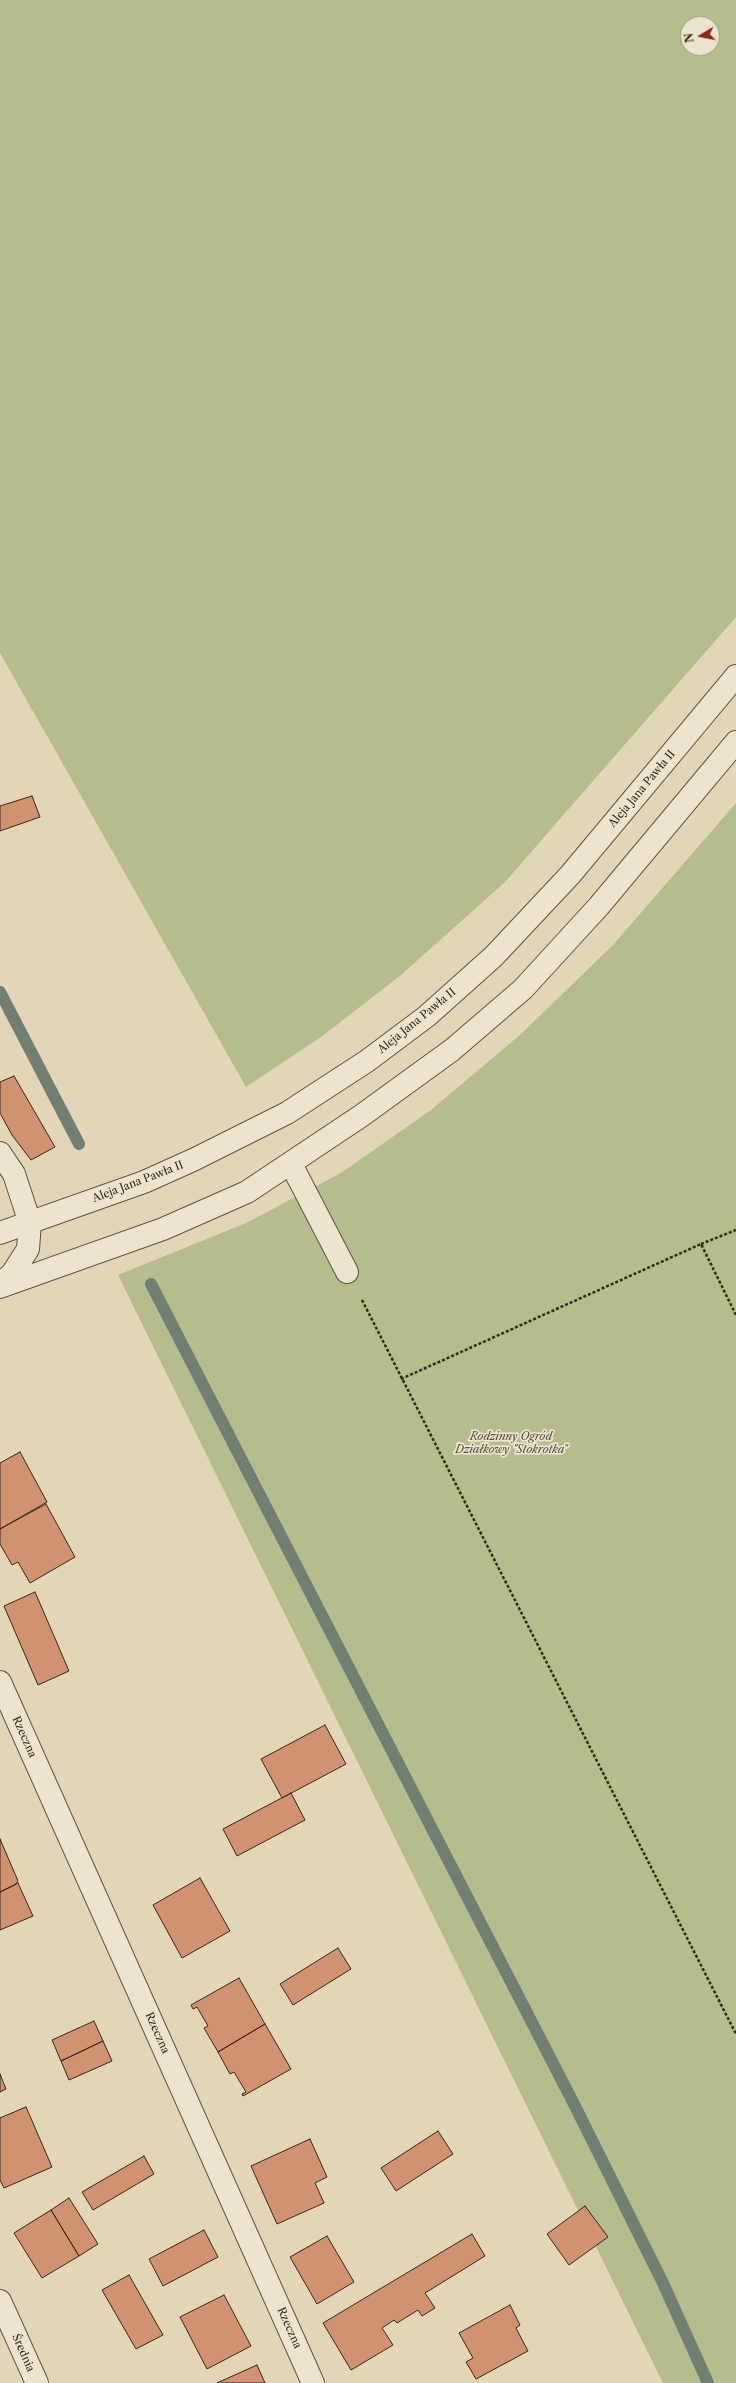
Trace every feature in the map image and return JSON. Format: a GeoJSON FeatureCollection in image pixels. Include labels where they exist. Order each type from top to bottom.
{"type":"FeatureCollection","features":[{"type":"Feature","properties":{"kind":"street","name":"Aleja Jana Pawła II"},"geometry":{"type":"LineString","coordinates":[[0,1233],[144,1182],[193,1160],[287,1113],[367,1061],[427,1016],[494,956],[570,875],[736,676]]}},
{"type":"Feature","properties":{"kind":"street"},"geometry":{"type":"LineString","coordinates":[[0,1287],[163,1229],[247,1192],[291,1164],[452,1050],[523,989],[599,906],[736,742]]}},
{"type":"Feature","properties":{"kind":"street"},"geometry":{"type":"LineString","coordinates":[[0,1153],[14,1174],[30,1223],[28,1248],[12,1274],[0,1284]]}},
{"type":"Feature","properties":{"kind":"street"},"geometry":{"type":"LineString","coordinates":[[291,1164],[348,1272]]}},
{"type":"Feature","properties":{"kind":"street","name":"Rzeczna"},"geometry":{"type":"LineString","coordinates":[[0,1682],[313,2383]]}},
{"type":"Feature","properties":{"kind":"street","name":"Średnia"},"geometry":{"type":"LineString","coordinates":[[0,2301],[37,2383]]}},
{"type":"Feature","properties":{"kind":"path"},"geometry":{"type":"LineString","coordinates":[[401,1379],[701,1244],[736,1230]]}},
{"type":"Feature","properties":{"kind":"path"},"geometry":{"type":"LineString","coordinates":[[701,1244],[736,1315]]}},
{"type":"Feature","properties":{"kind":"path"},"geometry":{"type":"LineString","coordinates":[[348,1272],[401,1379],[736,2033]]}},
{"type":"Feature","properties":{"kind":"green space"},"geometry":{"type":"Polygon","coordinates":[[[0,0],[736,0],[736,617],[505,882],[401,975],[321,1037],[246,1087],[0,653],[0,0]]]}},
{"type":"Feature","properties":{"kind":"green space","name":"Rodzinny Ogród Działkowy \"Stokrotka\""},"geometry":{"type":"Polygon","coordinates":[[[736,803],[736,2383],[663,2383],[118,1275],[246,1223],[341,1173],[431,1110],[521,1034],[613,945],[736,803]]]}},
{"type":"Feature","properties":{"kind":"building"},"geometry":{"type":"Polygon","coordinates":[[[32,796],[40,817],[0,831],[0,806],[32,796]]]}},
{"type":"Feature","properties":{"kind":"building"},"geometry":{"type":"Polygon","coordinates":[[[14,1076],[55,1147],[31,1160],[12,1135],[0,1113],[0,1082],[14,1076]]]}},
{"type":"Feature","properties":{"kind":"building"},"geometry":{"type":"Polygon","coordinates":[[[20,1452],[47,1502],[0,1529],[0,1463],[20,1452]]]}},
{"type":"Feature","properties":{"kind":"building"},"geometry":{"type":"Polygon","coordinates":[[[46,1504],[75,1557],[30,1583],[18,1562],[12,1565],[0,1544],[0,1529],[46,1504]]]}},
{"type":"Feature","properties":{"kind":"building"},"geometry":{"type":"Polygon","coordinates":[[[35,1592],[69,1671],[38,1685],[4,1606],[35,1592]]]}},
{"type":"Feature","properties":{"kind":"building"},"geometry":{"type":"Polygon","coordinates":[[[325,1725],[346,1764],[282,1798],[261,1759],[325,1725]]]}},
{"type":"Feature","properties":{"kind":"building"},"geometry":{"type":"Polygon","coordinates":[[[291,1793],[305,1820],[237,1856],[223,1829],[291,1793]]]}},
{"type":"Feature","properties":{"kind":"building"},"geometry":{"type":"Polygon","coordinates":[[[0,1839],[18,1881],[15,1885],[0,1892],[0,1839]]]}},
{"type":"Feature","properties":{"kind":"building"},"geometry":{"type":"Polygon","coordinates":[[[200,1878],[230,1931],[182,1958],[153,1905],[200,1878]]]}},
{"type":"Feature","properties":{"kind":"building"},"geometry":{"type":"Polygon","coordinates":[[[18,1883],[33,1916],[0,1930],[0,1892],[18,1883]]]}},
{"type":"Feature","properties":{"kind":"building"},"geometry":{"type":"Polygon","coordinates":[[[338,1948],[351,1969],[293,2005],[280,1984],[338,1948]]]}},
{"type":"Feature","properties":{"kind":"building"},"geometry":{"type":"Polygon","coordinates":[[[239,1978],[265,2024],[218,2052],[204,2028],[208,2026],[197,2007],[193,2009],[191,2005],[239,1978]]]}},
{"type":"Feature","properties":{"kind":"building"},"geometry":{"type":"Polygon","coordinates":[[[94,2021],[103,2041],[61,2061],[52,2040],[94,2021]]]}},
{"type":"Feature","properties":{"kind":"building"},"geometry":{"type":"Polygon","coordinates":[[[265,2024],[291,2069],[243,2096],[242,2094],[246,2092],[234,2072],[230,2074],[218,2052],[265,2024]]]}},
{"type":"Feature","properties":{"kind":"building"},"geometry":{"type":"Polygon","coordinates":[[[103,2041],[112,2061],[69,2080],[61,2061],[103,2041]]]}},
{"type":"Feature","properties":{"kind":"building"},"geometry":{"type":"Polygon","coordinates":[[[0,2074],[6,2089],[0,2092],[0,2074]]]}},
{"type":"Feature","properties":{"kind":"building"},"geometry":{"type":"Polygon","coordinates":[[[26,2107],[52,2167],[4,2188],[0,2180],[0,2118],[26,2107]]]}},
{"type":"Feature","properties":{"kind":"building"},"geometry":{"type":"Polygon","coordinates":[[[438,2131],[453,2154],[396,2191],[381,2168],[438,2131]]]}},
{"type":"Feature","properties":{"kind":"building"},"geometry":{"type":"Polygon","coordinates":[[[310,2139],[327,2177],[315,2183],[324,2203],[277,2224],[251,2166],[310,2139]]]}},
{"type":"Feature","properties":{"kind":"building"},"geometry":{"type":"Polygon","coordinates":[[[144,2156],[154,2174],[93,2210],[82,2192],[144,2156]]]}},
{"type":"Feature","properties":{"kind":"building"},"geometry":{"type":"Polygon","coordinates":[[[69,2198],[98,2244],[79,2256],[51,2210],[69,2198]]]}},
{"type":"Feature","properties":{"kind":"building"},"geometry":{"type":"Polygon","coordinates":[[[585,2206],[608,2237],[569,2265],[547,2234],[585,2206]]]}},
{"type":"Feature","properties":{"kind":"building"},"geometry":{"type":"Polygon","coordinates":[[[51,2210],[79,2256],[42,2278],[14,2233],[51,2210]]]}},
{"type":"Feature","properties":{"kind":"building"},"geometry":{"type":"Polygon","coordinates":[[[204,2230],[218,2257],[163,2286],[149,2259],[204,2230]]]}},
{"type":"Feature","properties":{"kind":"building"},"geometry":{"type":"Polygon","coordinates":[[[472,2234],[485,2256],[425,2293],[435,2308],[422,2316],[418,2310],[397,2323],[394,2320],[382,2328],[393,2345],[351,2370],[323,2323],[472,2234]]]}},
{"type":"Feature","properties":{"kind":"building"},"geometry":{"type":"Polygon","coordinates":[[[327,2236],[354,2282],[317,2304],[290,2257],[327,2236]]]}},
{"type":"Feature","properties":{"kind":"building"},"geometry":{"type":"Polygon","coordinates":[[[129,2275],[163,2335],[136,2349],[102,2290],[129,2275]]]}},
{"type":"Feature","properties":{"kind":"building"},"geometry":{"type":"Polygon","coordinates":[[[224,2295],[251,2346],[207,2369],[180,2317],[224,2295]]]}},
{"type":"Feature","properties":{"kind":"building"},"geometry":{"type":"Polygon","coordinates":[[[510,2305],[520,2325],[516,2328],[528,2351],[476,2379],[466,2362],[473,2358],[459,2333],[510,2305]]]}},
{"type":"Feature","properties":{"kind":"building"},"geometry":{"type":"Polygon","coordinates":[[[257,2365],[265,2383],[217,2383],[257,2365]]]}},
{"type":"Feature","properties":{"kind":"waterway"},"geometry":{"type":"LineString","coordinates":[[0,992],[79,1144]]}},
{"type":"Feature","properties":{"kind":"waterway"},"geometry":{"type":"LineString","coordinates":[[151,1284],[574,2104],[663,2283],[708,2383]]}}]}
